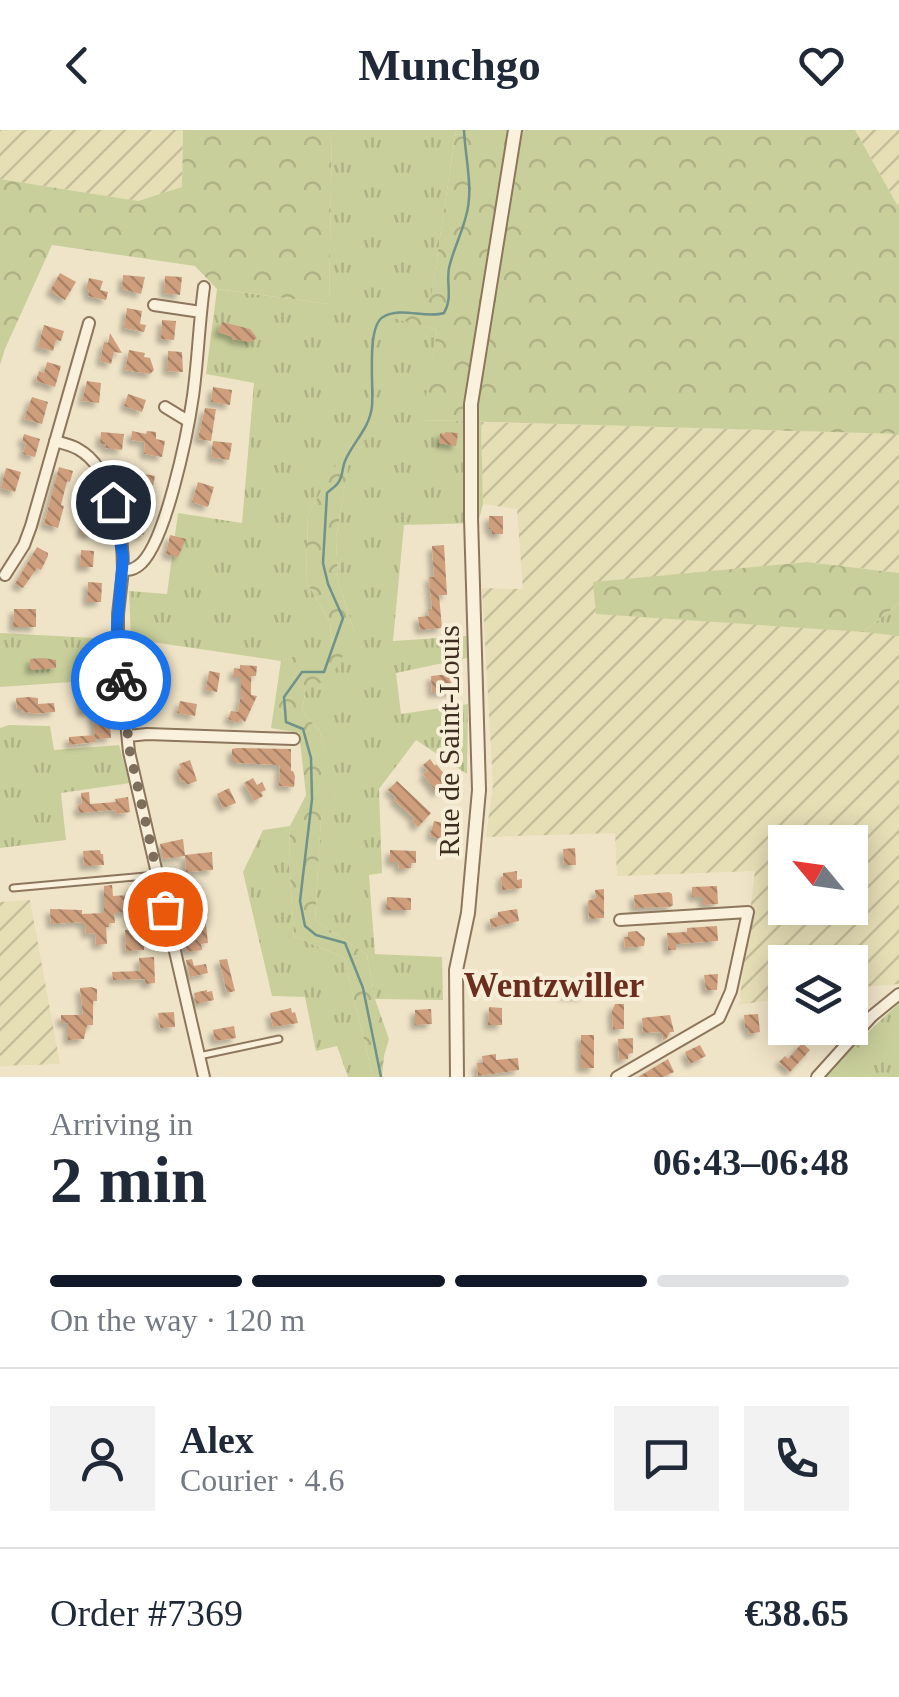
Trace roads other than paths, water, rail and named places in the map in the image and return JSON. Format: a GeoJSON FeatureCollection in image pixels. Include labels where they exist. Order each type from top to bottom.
{"type":"FeatureCollection","features":[{"type":"Feature","properties":{"kind":"street","name":"Rue de Saint-Louis"},"geometry":{"type":"LineString","coordinates":[[456,1077],[456,970],[468,913],[480,790],[470,404],[515,130]]}},
{"type":"Feature","properties":{"kind":"street"},"geometry":{"type":"LineString","coordinates":[[123,570],[136,568],[146,558],[164,519],[193,395],[204,287]]}},
{"type":"Feature","properties":{"kind":"street"},"geometry":{"type":"LineString","coordinates":[[154,305],[201,312]]}},
{"type":"Feature","properties":{"kind":"street"},"geometry":{"type":"LineString","coordinates":[[5,574],[27,538],[89,322]]}},
{"type":"Feature","properties":{"kind":"street"},"geometry":{"type":"LineString","coordinates":[[164,408],[188,421]]}},
{"type":"Feature","properties":{"kind":"street"},"geometry":{"type":"LineString","coordinates":[[55,441],[84,454],[104,479],[118,523],[123,570],[117,628],[128,736],[204,1077]]}},
{"type":"Feature","properties":{"kind":"street"},"geometry":{"type":"LineString","coordinates":[[128,736],[294,739]]}},
{"type":"Feature","properties":{"kind":"street"},"geometry":{"type":"LineString","coordinates":[[617,1077],[719,1018],[731,991],[748,912],[620,920]]}},
{"type":"Feature","properties":{"kind":"street"},"geometry":{"type":"LineString","coordinates":[[816,1077],[872,1016],[899,994]]}},
{"type":"Feature","properties":{"kind":"lane"},"geometry":{"type":"LineString","coordinates":[[13,888],[157,875]]}},
{"type":"Feature","properties":{"kind":"lane"},"geometry":{"type":"LineString","coordinates":[[200,1056],[280,1039]]}},
{"type":"Feature","properties":{"kind":"waterway"},"geometry":{"type":"LineString","coordinates":[[381,1077],[363,988],[345,943],[316,935],[305,926],[300,901],[312,799],[311,758],[303,729],[286,722],[284,697],[302,672],[324,672],[343,618],[323,563],[327,493],[340,481],[345,461],[371,414],[374,332],[383,317],[390,314],[437,314],[444,313],[447,307],[449,268],[468,206],[464,130]]}},
{"type":"Feature","properties":{"kind":"district","name":"Wentzwiller"},"geometry":{"type":"Point","coordinates":[554,985]}}]}
